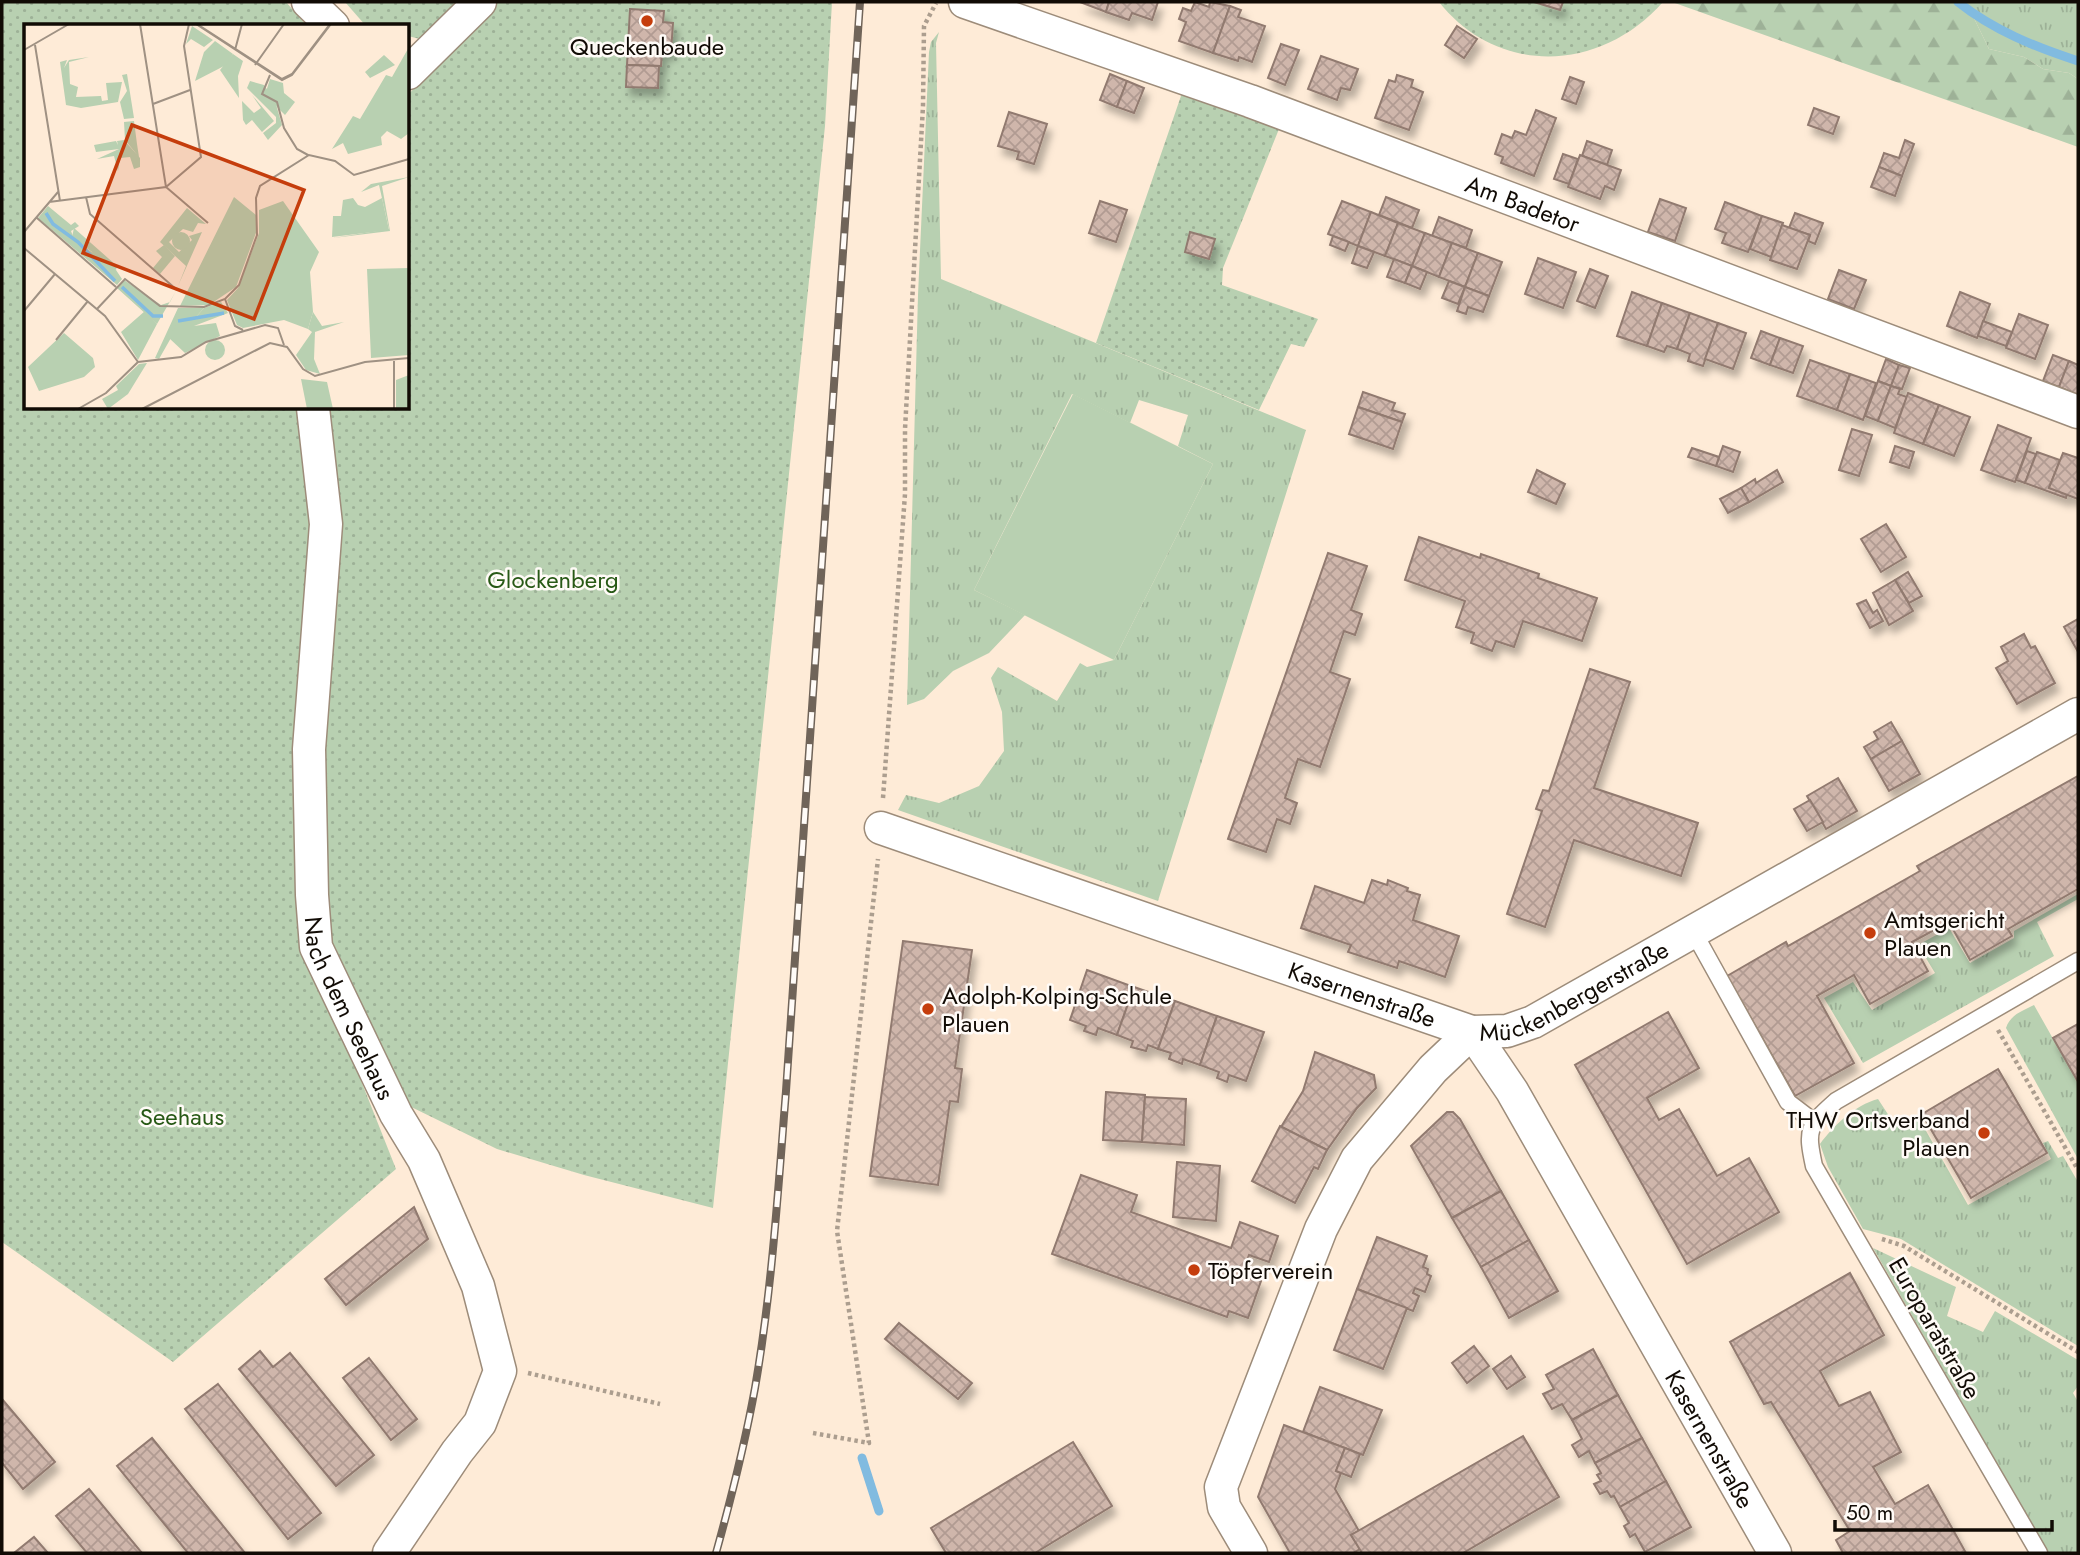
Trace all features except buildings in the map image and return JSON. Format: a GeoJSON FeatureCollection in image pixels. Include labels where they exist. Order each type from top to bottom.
{"type":"FeatureCollection","features":[{"type":"Feature","properties":{"kind":"street"},"geometry":{"type":"LineString","coordinates":[[308,2],[331,24]]}},
{"type":"Feature","properties":{"kind":"street"},"geometry":{"type":"LineString","coordinates":[[410,71],[480,2]]}},
{"type":"Feature","properties":{"kind":"street","name":"Am Badetor"},"geometry":{"type":"LineString","coordinates":[[965,2],[1250,101],[2078,412]]}},
{"type":"Feature","properties":{"kind":"street","name":"Nach dem Seehaus"},"geometry":{"type":"LineString","coordinates":[[313,410],[326,524],[309,750],[312,895],[316,947],[396,1114],[424,1160],[478,1286],[500,1371]]}},
{"type":"Feature","properties":{"kind":"street","name":"Mückenbergerstraße"},"geometry":{"type":"LineString","coordinates":[[1251,1553],[1223,1507],[1221,1487],[1321,1229],[1357,1159],[1433,1069],[1472,1032],[1507,1031],[1533,1022],[2078,715]]}},
{"type":"Feature","properties":{"kind":"street","name":"Kasernenstraße"},"geometry":{"type":"LineString","coordinates":[[881,828],[1472,1032],[1512,1091],[1775,1553]]}},
{"type":"Feature","properties":{"kind":"street"},"geometry":{"type":"LineString","coordinates":[[389,1553],[457,1452],[480,1423],[500,1371]]}},
{"type":"Feature","properties":{"kind":"lane"},"geometry":{"type":"LineString","coordinates":[[1693,931],[1788,1102],[1813,1121],[1836,1101],[2078,961]]}},
{"type":"Feature","properties":{"kind":"lane","name":"Europaratstraße"},"geometry":{"type":"LineString","coordinates":[[1813,1121],[1809,1139],[1814,1166],[2039,1553]]}},
{"type":"Feature","properties":{"kind":"path"},"geometry":{"type":"LineString","coordinates":[[813,1433],[869,1443],[837,1231],[881,828],[905,494],[905,429],[923,106],[923,26],[935,4],[941,2]]}},
{"type":"Feature","properties":{"kind":"path"},"geometry":{"type":"LineString","coordinates":[[1989,1013],[2078,1170]]}},
{"type":"Feature","properties":{"kind":"path"},"geometry":{"type":"LineString","coordinates":[[1853,1231],[1904,1246],[2078,1352]]}},
{"type":"Feature","properties":{"kind":"path"},"geometry":{"type":"LineString","coordinates":[[500,1371],[531,1373],[660,1404]]}},
{"type":"Feature","properties":{"kind":"green space","name":"Seehaus"},"geometry":{"type":"Polygon","coordinates":[[[2,2],[286,2],[305,24],[24,24],[24,410],[305,410],[310,517],[299,924],[396,1169],[173,1362],[2,1242],[2,2]]]}},
{"type":"Feature","properties":{"kind":"green space"},"geometry":{"type":"Polygon","coordinates":[[[345,2],[466,2],[424,40],[410,36],[410,24],[364,24],[345,2]]]}},
{"type":"Feature","properties":{"kind":"green space","name":"Glockenberg"},"geometry":{"type":"Polygon","coordinates":[[[492,2],[832,2],[825,126],[713,1208],[584,1175],[497,1149],[399,1101],[328,945],[318,761],[335,489],[330,410],[410,410],[410,93],[492,2]]]}},
{"type":"Feature","properties":{"kind":"green space"},"geometry":{"type":"Polygon","coordinates":[[[1439,2],[1663,2],[1638,25],[1610,42],[1581,53],[1550,56],[1520,53],[1491,43],[1463,26],[1439,2]]]}},
{"type":"Feature","properties":{"kind":"green space"},"geometry":{"type":"Polygon","coordinates":[[[1672,2],[1961,2],[1970,10],[1989,49],[2024,57],[2043,69],[2069,73],[2078,79],[2078,147],[1672,2]]]}},
{"type":"Feature","properties":{"kind":"green space"},"geometry":{"type":"Polygon","coordinates":[[[1961,2],[2078,2],[2078,79],[2069,73],[2043,69],[2024,57],[1989,49],[1970,10],[1961,2]]]}},
{"type":"Feature","properties":{"kind":"green space"},"geometry":{"type":"Polygon","coordinates":[[[939,32],[936,43],[941,279],[1306,430],[1158,901],[898,810],[906,795],[939,803],[979,786],[1004,751],[1002,712],[991,678],[998,667],[1057,701],[1080,663],[1087,667],[1114,660],[1213,464],[1178,446],[1188,415],[1139,400],[1130,423],[1072,394],[974,590],[1025,615],[989,653],[953,671],[924,699],[907,705],[918,295],[929,52],[931,42],[939,32]]]}},
{"type":"Feature","properties":{"kind":"green space"},"geometry":{"type":"Polygon","coordinates":[[[1182,93],[1279,129],[1223,268],[1222,285],[1318,319],[1304,347],[1291,344],[1259,410],[1096,343],[1182,93]]]}},
{"type":"Feature","properties":{"kind":"green space"},"geometry":{"type":"Polygon","coordinates":[[[1073,394],[1213,464],[1114,660],[974,590],[1073,394]]]}},
{"type":"Feature","properties":{"kind":"green space"},"geometry":{"type":"Polygon","coordinates":[[[2078,894],[2078,899],[2037,922],[2054,956],[1863,1063],[1824,998],[1853,982],[1872,1010],[1935,973],[1918,945],[1949,928],[1970,963],[2014,938],[2014,931],[2078,894]]]}},
{"type":"Feature","properties":{"kind":"green space"},"geometry":{"type":"Polygon","coordinates":[[[2034,1005],[2078,1083],[2078,1159],[2006,1028],[2013,1017],[2034,1005]]]}},
{"type":"Feature","properties":{"kind":"green space"},"geometry":{"type":"Polygon","coordinates":[[[1878,1099],[1895,1125],[1917,1115],[1968,1205],[2051,1159],[2043,1143],[2048,1141],[2058,1158],[2063,1156],[2078,1182],[2078,1346],[1901,1239],[1863,1229],[1828,1167],[1820,1144],[1845,1117],[1878,1099]]]}},
{"type":"Feature","properties":{"kind":"green space"},"geometry":{"type":"Polygon","coordinates":[[[1873,1248],[1956,1287],[1947,1316],[1983,1332],[1995,1311],[2078,1360],[2078,1386],[2073,1393],[2078,1402],[2078,1553],[2049,1553],[1873,1248]]]}},
{"type":"Feature","properties":{"kind":"waterway"},"geometry":{"type":"LineString","coordinates":[[1958,2],[2015,37],[2078,61]]}},
{"type":"Feature","properties":{"kind":"waterway"},"geometry":{"type":"LineString","coordinates":[[862,1458],[879,1511]]}},
{"type":"Feature","properties":{"kind":"railway"},"geometry":{"type":"LineString","coordinates":[[716,1553],[755,1388],[774,1240],[860,2]]}},
{"type":"Feature","properties":{"kind":"place","name":"Queckenbaude"},"geometry":{"type":"Point","coordinates":[647,21]}},
{"type":"Feature","properties":{"kind":"place","name":"Amtsgericht Plauen"},"geometry":{"type":"Point","coordinates":[1870,933]}},
{"type":"Feature","properties":{"kind":"place","name":"Adolph-Kolping-Schule Plauen"},"geometry":{"type":"Point","coordinates":[928,1009]}},
{"type":"Feature","properties":{"kind":"place","name":"THW Ortsverband Plauen"},"geometry":{"type":"Point","coordinates":[1984,1133]}},
{"type":"Feature","properties":{"kind":"place","name":"Töpferverein"},"geometry":{"type":"Point","coordinates":[1194,1270]}}]}
